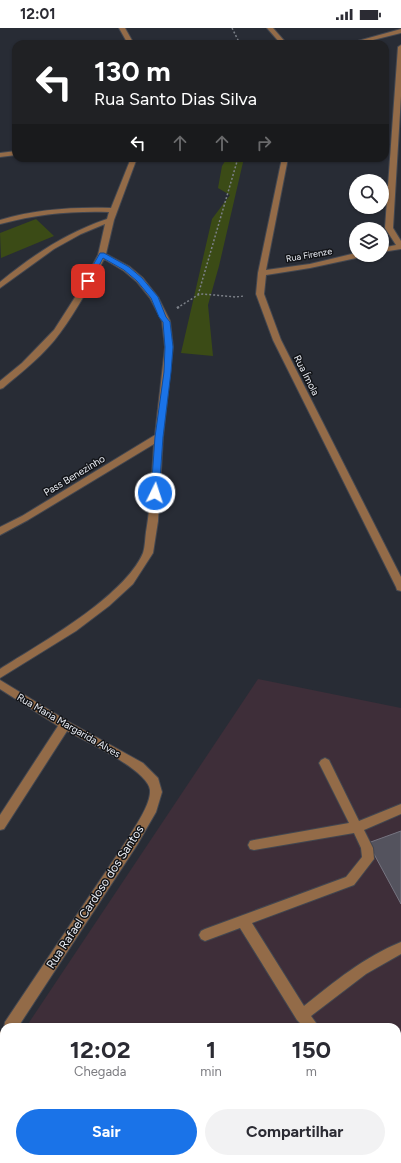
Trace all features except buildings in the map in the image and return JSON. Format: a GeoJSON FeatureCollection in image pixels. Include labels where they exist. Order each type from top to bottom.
{"type":"FeatureCollection","features":[{"type":"Feature","properties":{"kind":"street"},"geometry":{"type":"LineString","coordinates":[[122,28],[128,40]]}},
{"type":"Feature","properties":{"kind":"street"},"geometry":{"type":"LineString","coordinates":[[270,28],[280,40]]}},
{"type":"Feature","properties":{"kind":"street"},"geometry":{"type":"LineString","coordinates":[[366,40],[401,31]]}},
{"type":"Feature","properties":{"kind":"street"},"geometry":{"type":"LineString","coordinates":[[389,249],[401,246],[390,228],[390,223],[401,47]]}},
{"type":"Feature","properties":{"kind":"street"},"geometry":{"type":"LineString","coordinates":[[0,155],[12,154]]}},
{"type":"Feature","properties":{"kind":"street"},"geometry":{"type":"LineString","coordinates":[[0,386],[25,365],[56,332],[83,291],[102,255],[110,220],[133,162]]}},
{"type":"Feature","properties":{"kind":"street","name":"Rua Ímola"},"geometry":{"type":"LineString","coordinates":[[284,162],[262,272],[260,294],[277,340],[401,587]]}},
{"type":"Feature","properties":{"kind":"street"},"geometry":{"type":"LineString","coordinates":[[0,222],[42,211],[72,209],[115,210]]}},
{"type":"Feature","properties":{"kind":"street"},"geometry":{"type":"LineString","coordinates":[[0,286],[45,250],[88,227],[110,220]]}},
{"type":"Feature","properties":{"kind":"street"},"geometry":{"type":"LineString","coordinates":[[0,674],[77,624],[105,603],[130,581],[148,553],[153,521],[159,437],[168,372],[169,347],[166,322],[162,317],[154,297],[140,280],[127,269],[102,255]]}},
{"type":"Feature","properties":{"kind":"street","name":"Rua Firenze"},"geometry":{"type":"LineString","coordinates":[[262,272],[310,266],[349,257]]}},
{"type":"Feature","properties":{"kind":"street","name":"Pass Benezinho"},"geometry":{"type":"LineString","coordinates":[[0,531],[25,518],[159,437]]}},
{"type":"Feature","properties":{"kind":"street","name":"Rua Maria Margarida Alves"},"geometry":{"type":"LineString","coordinates":[[0,684],[65,725],[139,766]]}},
{"type":"Feature","properties":{"kind":"street"},"geometry":{"type":"LineString","coordinates":[[0,825],[65,725]]}},
{"type":"Feature","properties":{"kind":"street"},"geometry":{"type":"LineString","coordinates":[[205,935],[350,881],[368,859],[367,848],[325,763]]}},
{"type":"Feature","properties":{"kind":"street","name":"Rua Rafael Cardoso dos Santos"},"geometry":{"type":"LineString","coordinates":[[13,1023],[128,848],[150,812],[156,792],[154,782],[139,766]]}},
{"type":"Feature","properties":{"kind":"street"},"geometry":{"type":"LineString","coordinates":[[254,845],[357,827],[401,810]]}},
{"type":"Feature","properties":{"kind":"street"},"geometry":{"type":"LineString","coordinates":[[243,921],[302,1015],[309,1023]]}},
{"type":"Feature","properties":{"kind":"street"},"geometry":{"type":"LineString","coordinates":[[302,1015],[355,975],[389,953],[401,948]]}},
{"type":"Feature","properties":{"kind":"path"},"geometry":{"type":"LineString","coordinates":[[232,28],[238,40]]}},
{"type":"Feature","properties":{"kind":"path"},"geometry":{"type":"LineString","coordinates":[[198,295],[237,162]]}},
{"type":"Feature","properties":{"kind":"path"},"geometry":{"type":"LineString","coordinates":[[162,317],[198,295],[203,294],[236,297]]}},
{"type":"Feature","properties":{"kind":"shaded area"},"geometry":{"type":"Polygon","coordinates":[[[258,679],[401,708],[401,1023],[29,1023],[258,679]]]}},
{"type":"Feature","properties":{"kind":"green space"},"geometry":{"type":"Polygon","coordinates":[[[224,162],[243,162],[219,266],[208,305],[213,356],[181,353],[212,219],[230,195],[218,188],[222,166],[224,162]]]}},
{"type":"Feature","properties":{"kind":"green space"},"geometry":{"type":"Polygon","coordinates":[[[36,219],[54,236],[1,258],[0,233],[36,219]]]}},
{"type":"Feature","properties":{"kind":"route"},"geometry":{"type":"LineString","coordinates":[[88,281],[102,255],[127,269],[140,280],[154,297],[162,317],[166,322],[169,347],[168,372],[159,437],[155,493]]}}]}
